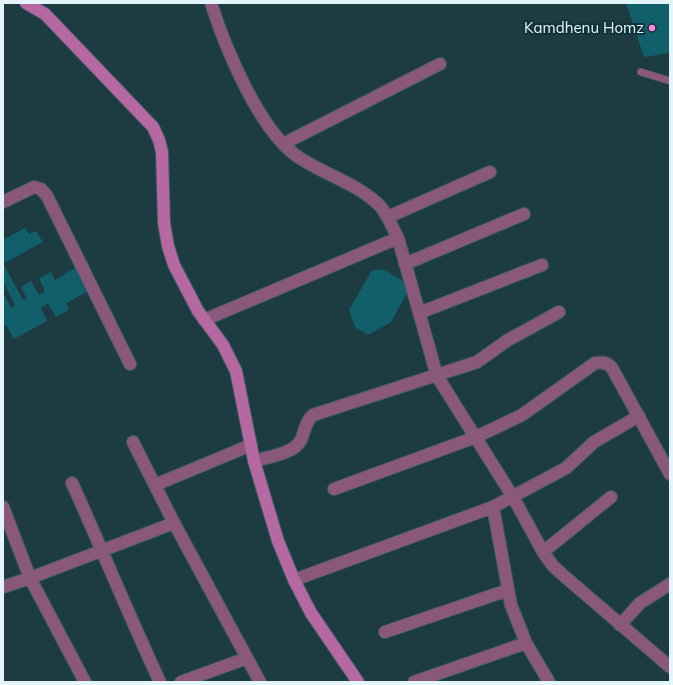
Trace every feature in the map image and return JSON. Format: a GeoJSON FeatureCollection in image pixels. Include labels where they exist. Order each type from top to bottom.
{"type":"FeatureCollection","features":[{"type":"Feature","properties":{"kind":"street"},"geometry":{"type":"LineString","coordinates":[[26,3],[45,14],[153,127],[159,140],[162,152],[164,223],[168,246],[174,264],[198,311],[223,345],[236,372],[254,461],[278,541],[294,580],[311,613],[358,682]]}},
{"type":"Feature","properties":{"kind":"street"},"geometry":{"type":"LineString","coordinates":[[211,3],[218,24],[250,96],[282,144],[294,154],[315,167],[364,194],[379,206],[388,217],[398,238],[437,376],[513,498],[543,552],[553,566],[670,667]]}},
{"type":"Feature","properties":{"kind":"street"},"geometry":{"type":"LineString","coordinates":[[282,144],[440,64]]}},
{"type":"Feature","properties":{"kind":"street"},"geometry":{"type":"LineString","coordinates":[[388,217],[490,172]]}},
{"type":"Feature","properties":{"kind":"street"},"geometry":{"type":"LineString","coordinates":[[3,202],[34,187],[41,189],[47,196],[130,364]]}},
{"type":"Feature","properties":{"kind":"street"},"geometry":{"type":"LineString","coordinates":[[405,264],[524,214]]}},
{"type":"Feature","properties":{"kind":"street"},"geometry":{"type":"LineString","coordinates":[[204,320],[398,238]]}},
{"type":"Feature","properties":{"kind":"street"},"geometry":{"type":"LineString","coordinates":[[419,313],[542,265]]}},
{"type":"Feature","properties":{"kind":"street"},"geometry":{"type":"LineString","coordinates":[[254,461],[294,449],[298,445],[312,415],[477,362],[508,340],[559,312]]}},
{"type":"Feature","properties":{"kind":"street"},"geometry":{"type":"LineString","coordinates":[[334,489],[476,437],[522,415],[594,363],[602,362],[609,364],[612,368],[670,474]]}},
{"type":"Feature","properties":{"kind":"street"},"geometry":{"type":"LineString","coordinates":[[294,580],[493,507],[513,498],[566,468],[594,442],[639,416]]}},
{"type":"Feature","properties":{"kind":"street"},"geometry":{"type":"LineString","coordinates":[[133,442],[174,523],[260,682]]}},
{"type":"Feature","properties":{"kind":"street"},"geometry":{"type":"LineString","coordinates":[[155,485],[251,445]]}},
{"type":"Feature","properties":{"kind":"street"},"geometry":{"type":"LineString","coordinates":[[72,482],[103,550],[131,620],[160,682]]}},
{"type":"Feature","properties":{"kind":"street"},"geometry":{"type":"LineString","coordinates":[[543,552],[611,497]]}},
{"type":"Feature","properties":{"kind":"street"},"geometry":{"type":"LineString","coordinates":[[3,507],[30,578],[85,682]]}},
{"type":"Feature","properties":{"kind":"street"},"geometry":{"type":"LineString","coordinates":[[493,507],[511,605],[526,643],[548,682]]}},
{"type":"Feature","properties":{"kind":"street"},"geometry":{"type":"LineString","coordinates":[[3,587],[174,523]]}},
{"type":"Feature","properties":{"kind":"street"},"geometry":{"type":"LineString","coordinates":[[620,625],[640,603],[670,584]]}},
{"type":"Feature","properties":{"kind":"street"},"geometry":{"type":"LineString","coordinates":[[385,632],[508,590]]}},
{"type":"Feature","properties":{"kind":"street"},"geometry":{"type":"LineString","coordinates":[[414,682],[526,643]]}},
{"type":"Feature","properties":{"kind":"street"},"geometry":{"type":"LineString","coordinates":[[181,682],[247,658]]}},
{"type":"Feature","properties":{"kind":"lane"},"geometry":{"type":"LineString","coordinates":[[642,72],[670,81]]}},
{"type":"Feature","properties":{"kind":"building","name":"Kamdhenu Homz"},"geometry":{"type":"Polygon","coordinates":[[[626,3],[670,3],[670,53],[644,57],[626,3]]]}},
{"type":"Feature","properties":{"kind":"building"},"geometry":{"type":"Polygon","coordinates":[[[25,228],[29,234],[36,231],[43,242],[3,264],[3,240],[25,228]]]}},
{"type":"Feature","properties":{"kind":"building"},"geometry":{"type":"Polygon","coordinates":[[[4,265],[23,300],[27,299],[21,287],[31,281],[39,295],[45,291],[39,278],[51,272],[55,280],[78,266],[91,290],[66,303],[69,310],[56,317],[48,303],[41,308],[47,321],[14,339],[6,325],[3,326],[3,297],[5,296],[11,308],[15,305],[3,281],[4,265]]]}},
{"type":"Feature","properties":{"kind":"building"},"geometry":{"type":"Polygon","coordinates":[[[372,270],[385,270],[411,286],[391,322],[368,335],[355,327],[349,310],[372,270]]]}},
{"type":"Feature","properties":{"kind":"place","name":"Kamdhenu Homz"},"geometry":{"type":"Point","coordinates":[652,28]}}]}
